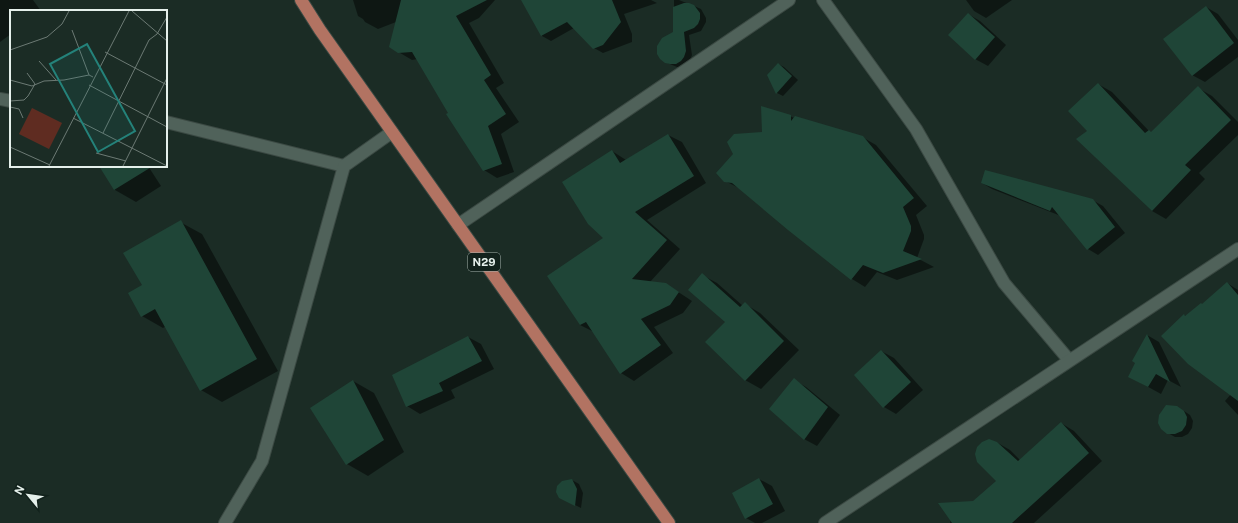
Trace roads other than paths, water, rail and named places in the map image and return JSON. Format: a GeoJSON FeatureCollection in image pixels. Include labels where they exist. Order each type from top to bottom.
{"type":"FeatureCollection","features":[{"type":"Feature","properties":{"kind":"main road","name":"N29"},"geometry":{"type":"LineString","coordinates":[[301,0],[320,30],[669,523]]}},
{"type":"Feature","properties":{"kind":"street"},"geometry":{"type":"LineString","coordinates":[[458,225],[789,0]]}},
{"type":"Feature","properties":{"kind":"street"},"geometry":{"type":"LineString","coordinates":[[823,0],[916,129],[1004,283],[1069,360]]}},
{"type":"Feature","properties":{"kind":"street"},"geometry":{"type":"LineString","coordinates":[[0,99],[10,101]]}},
{"type":"Feature","properties":{"kind":"street"},"geometry":{"type":"LineString","coordinates":[[167,122],[344,166]]}},
{"type":"Feature","properties":{"kind":"street"},"geometry":{"type":"LineString","coordinates":[[225,523],[262,461],[344,166],[392,132]]}},
{"type":"Feature","properties":{"kind":"street"},"geometry":{"type":"LineString","coordinates":[[825,523],[1238,249]]}}]}
